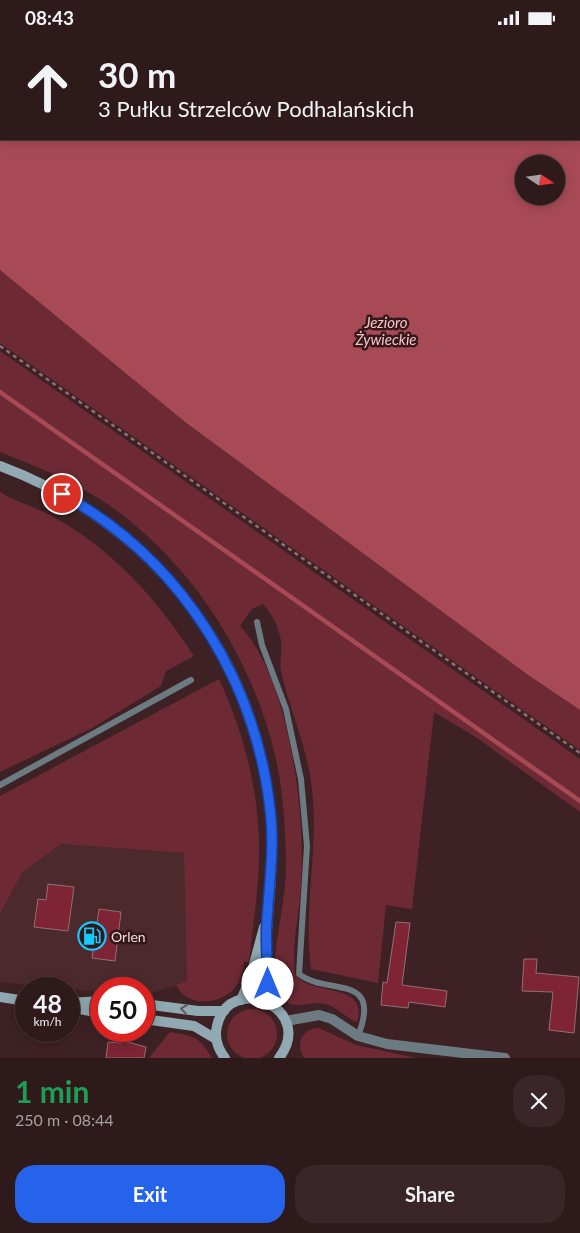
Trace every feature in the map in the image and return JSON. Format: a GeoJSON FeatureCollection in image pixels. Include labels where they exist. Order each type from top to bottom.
{"type":"FeatureCollection","features":[{"type":"Feature","properties":{"kind":"main road"},"geometry":{"type":"LineString","coordinates":[[0,466],[34,479],[71,499],[133,543],[185,598],[218,647],[242,697],[264,769],[272,841],[266,921],[268,984],[272,1005]]}},
{"type":"Feature","properties":{"kind":"main road"},"geometry":{"type":"LineString","coordinates":[[241,1000],[250,979],[266,921]]}},
{"type":"Feature","properties":{"kind":"main road"},"geometry":{"type":"LineString","coordinates":[[0,997],[15,999]]}},
{"type":"Feature","properties":{"kind":"main road"},"geometry":{"type":"LineString","coordinates":[[225,1058],[216,1039],[216,1027],[224,1011],[241,1000],[257,998],[272,1005],[286,1021],[288,1037],[286,1047],[279,1058]]}},
{"type":"Feature","properties":{"kind":"main road"},"geometry":{"type":"LineString","coordinates":[[155,1005],[198,1011],[224,1011]]}},
{"type":"Feature","properties":{"kind":"main road"},"geometry":{"type":"LineString","coordinates":[[155,1020],[189,1025],[216,1039]]}},
{"type":"Feature","properties":{"kind":"main road"},"geometry":{"type":"LineString","coordinates":[[286,1047],[291,1058]]}},
{"type":"Feature","properties":{"kind":"street"},"geometry":{"type":"LineString","coordinates":[[286,1021],[324,1015],[358,1036],[387,1044],[505,1058]]}},
{"type":"Feature","properties":{"kind":"lane"},"geometry":{"type":"LineString","coordinates":[[257,622],[262,645],[286,709],[301,779],[307,846],[299,974],[307,980],[327,983],[356,992],[363,1001],[364,1009],[364,1016],[358,1036]]}},
{"type":"Feature","properties":{"kind":"lane"},"geometry":{"type":"LineString","coordinates":[[0,785],[191,680]]}},
{"type":"Feature","properties":{"kind":"path"},"geometry":{"type":"LineString","coordinates":[[0,347],[580,753]]}},
{"type":"Feature","properties":{"kind":"shaded area"},"geometry":{"type":"Polygon","coordinates":[[[0,270],[185,422],[528,675],[580,710],[580,750],[0,343],[0,270]]]}},
{"type":"Feature","properties":{"kind":"shaded area"},"geometry":{"type":"Polygon","coordinates":[[[0,351],[580,759],[580,812],[477,738],[434,712],[412,909],[386,905],[378,983],[311,969],[309,924],[314,812],[310,774],[281,671],[279,631],[272,616],[263,604],[252,609],[240,626],[257,649],[271,678],[291,748],[297,785],[302,854],[294,952],[295,974],[302,981],[336,991],[355,1000],[359,1009],[357,1022],[329,1005],[319,1003],[289,1004],[278,989],[278,966],[274,965],[286,872],[281,791],[274,751],[263,715],[250,680],[233,646],[213,613],[191,583],[166,554],[139,528],[109,505],[83,489],[42,469],[0,452],[0,351]]]}},
{"type":"Feature","properties":{"kind":"shaded area"},"geometry":{"type":"Polygon","coordinates":[[[0,492],[52,516],[74,529],[114,560],[149,595],[194,656],[166,671],[161,686],[92,728],[0,772],[0,492]]]}},
{"type":"Feature","properties":{"kind":"shaded area"},"geometry":{"type":"Polygon","coordinates":[[[219,679],[242,739],[256,801],[259,844],[256,903],[249,962],[244,962],[239,982],[235,988],[221,998],[212,1001],[196,1001],[188,998],[176,985],[187,981],[184,853],[61,844],[22,873],[0,914],[0,796],[219,679]]]}},
{"type":"Feature","properties":{"kind":"shaded area","name":"Orlen"},"geometry":{"type":"Polygon","coordinates":[[[61,844],[185,853],[187,982],[155,992],[155,977],[90,977],[90,991],[80,990],[80,977],[15,977],[15,983],[0,982],[0,914],[22,873],[61,844]]]}},
{"type":"Feature","properties":{"kind":"shaded area"},"geometry":{"type":"Polygon","coordinates":[[[252,1009],[266,1013],[273,1020],[277,1034],[273,1048],[262,1057],[242,1057],[234,1052],[229,1044],[227,1034],[229,1024],[234,1016],[242,1011],[252,1009]]]}},
{"type":"Feature","properties":{"kind":"shaded area"},"geometry":{"type":"Polygon","coordinates":[[[319,1028],[356,1045],[416,1058],[304,1058],[301,1053],[300,1042],[304,1034],[319,1028]]]}},
{"type":"Feature","properties":{"kind":"shaded area"},"geometry":{"type":"Polygon","coordinates":[[[170,1032],[195,1038],[203,1045],[212,1058],[149,1058],[170,1032]]]}},
{"type":"Feature","properties":{"kind":"water","name":"Jezioro Żywieckie"},"geometry":{"type":"Polygon","coordinates":[[[0,140],[580,140],[580,710],[528,675],[185,422],[0,270],[0,140]]]}},
{"type":"Feature","properties":{"kind":"building"},"geometry":{"type":"Polygon","coordinates":[[[48,884],[74,887],[68,931],[34,927],[38,899],[46,900],[48,884]]]}},
{"type":"Feature","properties":{"kind":"building"},"geometry":{"type":"Polygon","coordinates":[[[99,909],[121,912],[115,961],[92,958],[99,909]]]}},
{"type":"Feature","properties":{"kind":"building"},"geometry":{"type":"Polygon","coordinates":[[[396,922],[410,923],[402,985],[447,991],[445,1007],[409,1002],[408,1008],[381,1005],[383,982],[387,983],[396,922]]]}},
{"type":"Feature","properties":{"kind":"building"},"geometry":{"type":"Polygon","coordinates":[[[524,959],[537,959],[536,973],[579,977],[574,1033],[549,1030],[553,992],[522,991],[524,959]]]}},
{"type":"Feature","properties":{"kind":"building"},"geometry":{"type":"Polygon","coordinates":[[[108,1042],[128,1042],[146,1047],[144,1058],[106,1058],[108,1042]]]}},
{"type":"Feature","properties":{"kind":"waterway"},"geometry":{"type":"LineString","coordinates":[[0,392],[580,801]]}},
{"type":"Feature","properties":{"kind":"place","name":"Orlen"},"geometry":{"type":"Point","coordinates":[92,936]}},
{"type":"Feature","properties":{"kind":"route"},"geometry":{"type":"LineString","coordinates":[[62,494],[92,511],[133,543],[171,581],[185,598],[218,647],[242,697],[252,723],[264,769],[271,818],[272,865],[266,921],[268,984]]}}]}
